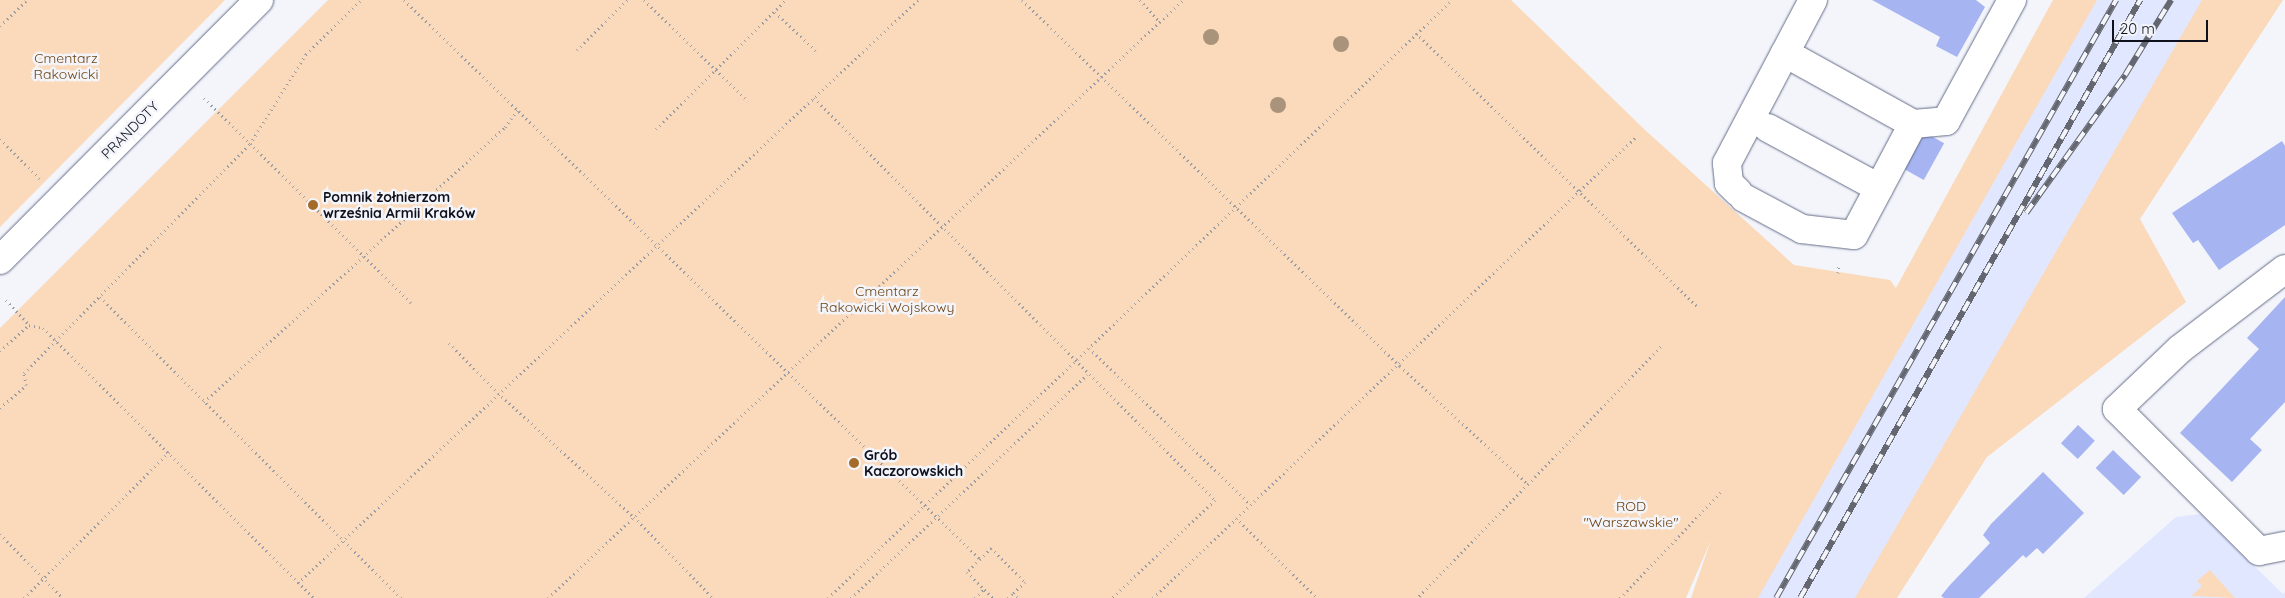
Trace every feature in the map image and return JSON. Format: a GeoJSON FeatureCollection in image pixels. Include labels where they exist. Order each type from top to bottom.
{"type":"FeatureCollection","features":[{"type":"Feature","properties":{"kind":"street","name":"PRANDOTY"},"geometry":{"type":"LineString","coordinates":[[0,260],[259,0]]}},
{"type":"Feature","properties":{"kind":"street"},"geometry":{"type":"LineString","coordinates":[[1813,0],[1727,163],[1730,183],[1741,195],[1802,228],[1854,235],[1913,124]]}},
{"type":"Feature","properties":{"kind":"street"},"geometry":{"type":"LineString","coordinates":[[1785,53],[1913,124],[1946,121],[2012,0]]}},
{"type":"Feature","properties":{"kind":"street"},"geometry":{"type":"LineString","coordinates":[[1768,128],[1879,188]]}},
{"type":"Feature","properties":{"kind":"street"},"geometry":{"type":"LineString","coordinates":[[2285,269],[2180,349],[2117,409],[2259,551],[2285,546]]}},
{"type":"Feature","properties":{"kind":"path"},"geometry":{"type":"LineString","coordinates":[[0,26],[27,0]]}},
{"type":"Feature","properties":{"kind":"path"},"geometry":{"type":"LineString","coordinates":[[0,408],[26,385],[24,373],[250,144],[306,54],[361,0]]}},
{"type":"Feature","properties":{"kind":"path"},"geometry":{"type":"LineString","coordinates":[[404,0],[659,244],[787,374],[980,558]]}},
{"type":"Feature","properties":{"kind":"path"},"geometry":{"type":"LineString","coordinates":[[577,50],[627,0]]}},
{"type":"Feature","properties":{"kind":"path"},"geometry":{"type":"LineString","coordinates":[[644,0],[748,101]]}},
{"type":"Feature","properties":{"kind":"path"},"geometry":{"type":"LineString","coordinates":[[656,129],[717,71],[786,0]]}},
{"type":"Feature","properties":{"kind":"path"},"geometry":{"type":"LineString","coordinates":[[298,583],[918,0]]}},
{"type":"Feature","properties":{"kind":"path"},"geometry":{"type":"LineString","coordinates":[[1022,0],[1400,366],[1528,484]]}},
{"type":"Feature","properties":{"kind":"path"},"geometry":{"type":"LineString","coordinates":[[1140,0],[1160,22]]}},
{"type":"Feature","properties":{"kind":"path"},"geometry":{"type":"LineString","coordinates":[[548,598],[1184,0]]}},
{"type":"Feature","properties":{"kind":"path"},"geometry":{"type":"LineString","coordinates":[[828,598],[1077,360],[1234,206],[1452,0]]}},
{"type":"Feature","properties":{"kind":"path"},"geometry":{"type":"LineString","coordinates":[[775,12],[818,53]]}},
{"type":"Feature","properties":{"kind":"path"},"geometry":{"type":"LineString","coordinates":[[1416,33],[1699,308]]}},
{"type":"Feature","properties":{"kind":"path"},"geometry":{"type":"LineString","coordinates":[[204,98],[366,256],[411,303]]}},
{"type":"Feature","properties":{"kind":"path"},"geometry":{"type":"LineString","coordinates":[[814,98],[942,228],[1077,360],[1087,375],[1215,500],[1112,598]]}},
{"type":"Feature","properties":{"kind":"path"},"geometry":{"type":"LineString","coordinates":[[204,402],[505,127],[518,109]]}},
{"type":"Feature","properties":{"kind":"path"},"geometry":{"type":"LineString","coordinates":[[1153,598],[1250,504],[1400,366],[1637,136]]}},
{"type":"Feature","properties":{"kind":"path"},"geometry":{"type":"LineString","coordinates":[[0,139],[44,183]]}},
{"type":"Feature","properties":{"kind":"path"},"geometry":{"type":"LineString","coordinates":[[1838,273],[1839,262]]}},
{"type":"Feature","properties":{"kind":"path"},"geometry":{"type":"LineString","coordinates":[[100,297],[342,542],[401,598]]}},
{"type":"Feature","properties":{"kind":"path"},"geometry":{"type":"LineString","coordinates":[[6,300],[30,325],[43,328],[57,341],[314,598]]}},
{"type":"Feature","properties":{"kind":"path"},"geometry":{"type":"LineString","coordinates":[[0,352],[30,325]]}},
{"type":"Feature","properties":{"kind":"path"},"geometry":{"type":"LineString","coordinates":[[449,343],[498,393],[634,516],[714,598]]}},
{"type":"Feature","properties":{"kind":"path"},"geometry":{"type":"LineString","coordinates":[[1417,598],[1663,344]]}},
{"type":"Feature","properties":{"kind":"path"},"geometry":{"type":"LineString","coordinates":[[1089,348],[1250,504]]}},
{"type":"Feature","properties":{"kind":"path"},"geometry":{"type":"LineString","coordinates":[[851,598],[1087,375]]}},
{"type":"Feature","properties":{"kind":"path"},"geometry":{"type":"LineString","coordinates":[[24,598],[169,452]]}},
{"type":"Feature","properties":{"kind":"path"},"geometry":{"type":"LineString","coordinates":[[1620,598],[1722,490]]}},
{"type":"Feature","properties":{"kind":"path"},"geometry":{"type":"LineString","coordinates":[[1236,518],[1316,598]]}},
{"type":"Feature","properties":{"kind":"path"},"geometry":{"type":"LineString","coordinates":[[0,534],[63,598]]}},
{"type":"Feature","properties":{"kind":"path"},"geometry":{"type":"LineString","coordinates":[[993,598],[967,572],[991,548],[1025,582],[1008,598]]}},
{"type":"Feature","properties":{"kind":"path"},"geometry":{"type":"LineString","coordinates":[[975,598],[984,589]]}},
{"type":"Feature","properties":{"kind":"path"},"geometry":{"type":"LineString","coordinates":[[1013,593],[1018,598]]}},
{"type":"Feature","properties":{"kind":"shaded area"},"geometry":{"type":"Polygon","coordinates":[[[2056,0],[2230,0],[1877,598],[1727,598],[2056,0]]]}},
{"type":"Feature","properties":{"kind":"shaded area"},"geometry":{"type":"Polygon","coordinates":[[[2201,514],[2283,594],[2285,592],[2285,598],[2084,598],[2176,517],[2201,514]]]}},
{"type":"Feature","properties":{"kind":"green space","name":"Cmentarz Rakowicki"},"geometry":{"type":"Polygon","coordinates":[[[0,0],[225,0],[0,227],[0,0]]]}},
{"type":"Feature","properties":{"kind":"green space","name":"Cmentarz Rakowicki Wojskowy"},"geometry":{"type":"Polygon","coordinates":[[[328,0],[1511,0],[1644,129],[1794,265],[1890,280],[1896,288],[2053,0],[2097,0],[1758,598],[1691,598],[1711,540],[1686,598],[0,598],[0,328],[328,0]]]}},
{"type":"Feature","properties":{"kind":"green space"},"geometry":{"type":"Polygon","coordinates":[[[2202,0],[2283,0],[2140,219],[2186,302],[1987,457],[1897,598],[1855,598],[2202,0]]]}},
{"type":"Feature","properties":{"kind":"green space"},"geometry":{"type":"Polygon","coordinates":[[[2210,570],[2235,598],[2191,596],[2202,586],[2197,581],[2210,570]]]}},
{"type":"Feature","properties":{"kind":"building"},"geometry":{"type":"Polygon","coordinates":[[[1872,0],[1976,0],[1985,7],[1957,57],[1936,46],[1940,37],[1872,0]]]}},
{"type":"Feature","properties":{"kind":"building"},"geometry":{"type":"Polygon","coordinates":[[[1924,132],[1944,143],[1924,180],[1904,169],[1924,132]]]}},
{"type":"Feature","properties":{"kind":"building"},"geometry":{"type":"Polygon","coordinates":[[[2282,141],[2285,146],[2285,225],[2219,270],[2198,240],[2193,243],[2172,213],[2282,141]]]}},
{"type":"Feature","properties":{"kind":"building"},"geometry":{"type":"Polygon","coordinates":[[[2285,297],[2285,402],[2250,439],[2262,450],[2232,482],[2180,433],[2259,349],[2247,338],[2285,297]]]}},
{"type":"Feature","properties":{"kind":"building"},"geometry":{"type":"Polygon","coordinates":[[[2078,425],[2095,441],[2078,459],[2061,443],[2078,425]]]}},
{"type":"Feature","properties":{"kind":"building"},"geometry":{"type":"Polygon","coordinates":[[[2113,450],[2141,477],[2124,495],[2096,468],[2113,450]]]}},
{"type":"Feature","properties":{"kind":"building"},"geometry":{"type":"Polygon","coordinates":[[[2043,472],[2084,513],[2043,554],[2037,548],[2026,558],[2023,555],[1979,598],[1944,598],[1941,596],[1990,543],[1983,535],[1991,524],[2043,472]]]}},
{"type":"Feature","properties":{"kind":"railway"},"geometry":{"type":"LineString","coordinates":[[1776,598],[2116,0]]}},
{"type":"Feature","properties":{"kind":"railway"},"geometry":{"type":"LineString","coordinates":[[1800,598],[2140,0]]}},
{"type":"Feature","properties":{"kind":"railway"},"geometry":{"type":"LineString","coordinates":[[2026,213],[2125,75],[2171,0]]}},
{"type":"Feature","properties":{"kind":"place","name":"Pomnik żołnierzom września Armii Kraków"},"geometry":{"type":"Point","coordinates":[313,205]}},
{"type":"Feature","properties":{"kind":"place","name":"Grób Kaczorowskich"},"geometry":{"type":"Point","coordinates":[854,463]}},
{"type":"Feature","properties":{"kind":"park label","name":"ROD \"Warszawskie\""},"geometry":{"type":"Point","coordinates":[1631,514]}}]}
